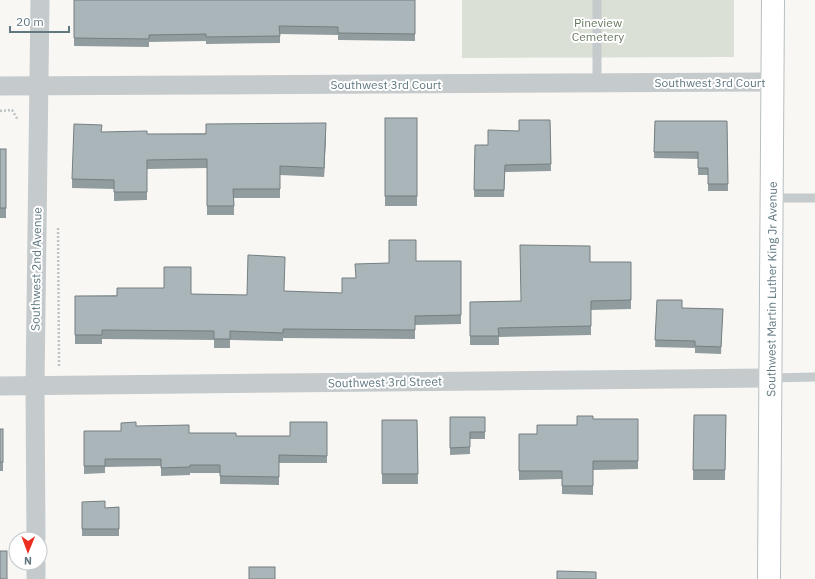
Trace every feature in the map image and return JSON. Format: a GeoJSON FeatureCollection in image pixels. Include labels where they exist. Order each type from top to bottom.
{"type":"FeatureCollection","features":[{"type":"Feature","properties":{"kind":"street","name":"Southwest 2nd Avenue"},"geometry":{"type":"LineString","coordinates":[[36,531],[35,386],[40,0]]}},
{"type":"Feature","properties":{"kind":"street","name":"Southwest Martin Luther King Jr Avenue"},"geometry":{"type":"LineString","coordinates":[[769,579],[773,0]]}},
{"type":"Feature","properties":{"kind":"street","name":"Southwest 3rd Court"},"geometry":{"type":"LineString","coordinates":[[0,86],[773,82]]}},
{"type":"Feature","properties":{"kind":"street","name":"Southwest 3rd Street"},"geometry":{"type":"LineString","coordinates":[[0,386],[771,378]]}},
{"type":"Feature","properties":{"kind":"lane"},"geometry":{"type":"LineString","coordinates":[[597,0],[597,82]]}},
{"type":"Feature","properties":{"kind":"lane"},"geometry":{"type":"LineString","coordinates":[[771,198],[815,198]]}},
{"type":"Feature","properties":{"kind":"lane"},"geometry":{"type":"LineString","coordinates":[[771,378],[815,377]]}},
{"type":"Feature","properties":{"kind":"green space","name":"Pineview Cemetery"},"geometry":{"type":"Polygon","coordinates":[[[462,0],[734,0],[734,57],[462,58],[462,0]]]}},
{"type":"Feature","properties":{"kind":"building"},"geometry":{"type":"Polygon","coordinates":[[[74,0],[415,0],[415,34],[338,33],[338,27],[279,26],[280,36],[206,37],[206,34],[149,35],[149,39],[74,38],[74,0]]]}},
{"type":"Feature","properties":{"kind":"building"},"geometry":{"type":"Polygon","coordinates":[[[385,118],[417,118],[417,196],[385,196],[385,118]]]}},
{"type":"Feature","properties":{"kind":"building"},"geometry":{"type":"Polygon","coordinates":[[[519,120],[550,120],[551,164],[505,165],[504,190],[474,190],[475,145],[488,145],[488,130],[519,131],[519,120]]]}},
{"type":"Feature","properties":{"kind":"building"},"geometry":{"type":"Polygon","coordinates":[[[655,121],[727,121],[728,184],[708,184],[708,168],[698,168],[698,152],[654,152],[655,121]]]}},
{"type":"Feature","properties":{"kind":"building"},"geometry":{"type":"Polygon","coordinates":[[[326,123],[324,168],[280,166],[280,189],[233,189],[234,206],[207,206],[207,159],[147,160],[147,192],[114,192],[114,180],[72,179],[74,124],[102,125],[101,132],[147,131],[147,134],[206,134],[206,124],[326,123]]]}},
{"type":"Feature","properties":{"kind":"building"},"geometry":{"type":"Polygon","coordinates":[[[0,149],[6,149],[6,208],[0,208],[0,149]]]}},
{"type":"Feature","properties":{"kind":"building"},"geometry":{"type":"Polygon","coordinates":[[[389,240],[416,240],[416,261],[461,261],[461,315],[415,316],[415,330],[283,329],[283,333],[230,331],[230,339],[214,339],[214,331],[102,330],[102,335],[75,335],[75,296],[117,296],[117,288],[164,288],[164,267],[191,267],[191,294],[247,295],[248,255],[285,257],[284,291],[342,293],[342,278],[356,278],[355,264],[389,263],[389,240]]]}},
{"type":"Feature","properties":{"kind":"building"},"geometry":{"type":"Polygon","coordinates":[[[520,245],[590,246],[590,262],[631,262],[631,300],[591,301],[591,326],[498,328],[499,336],[470,336],[470,302],[521,301],[520,245]]]}},
{"type":"Feature","properties":{"kind":"building"},"geometry":{"type":"Polygon","coordinates":[[[657,300],[682,300],[682,308],[723,309],[721,347],[695,346],[695,341],[655,340],[657,300]]]}},
{"type":"Feature","properties":{"kind":"building"},"geometry":{"type":"Polygon","coordinates":[[[694,415],[726,415],[725,470],[693,470],[694,415]]]}},
{"type":"Feature","properties":{"kind":"building"},"geometry":{"type":"Polygon","coordinates":[[[577,416],[593,416],[593,419],[638,419],[638,461],[593,461],[593,486],[562,486],[562,471],[519,471],[519,434],[537,434],[537,425],[577,425],[577,416]]]}},
{"type":"Feature","properties":{"kind":"building"},"geometry":{"type":"Polygon","coordinates":[[[450,417],[485,417],[485,432],[470,432],[470,447],[450,448],[450,417]]]}},
{"type":"Feature","properties":{"kind":"building"},"geometry":{"type":"Polygon","coordinates":[[[382,420],[417,420],[418,474],[382,474],[382,420]]]}},
{"type":"Feature","properties":{"kind":"building"},"geometry":{"type":"Polygon","coordinates":[[[136,422],[136,426],[189,425],[189,433],[236,433],[236,436],[290,436],[290,422],[327,422],[327,456],[279,455],[279,477],[220,476],[220,465],[190,465],[190,467],[161,468],[161,459],[105,459],[105,466],[84,466],[84,431],[121,431],[121,423],[136,422]]]}},
{"type":"Feature","properties":{"kind":"building"},"geometry":{"type":"Polygon","coordinates":[[[0,429],[3,429],[3,462],[0,462],[0,429]]]}},
{"type":"Feature","properties":{"kind":"building"},"geometry":{"type":"Polygon","coordinates":[[[105,501],[105,508],[119,507],[119,529],[82,529],[82,502],[105,501]]]}},
{"type":"Feature","properties":{"kind":"building"},"geometry":{"type":"Polygon","coordinates":[[[0,551],[7,551],[7,579],[0,579],[0,551]]]}},
{"type":"Feature","properties":{"kind":"building"},"geometry":{"type":"Polygon","coordinates":[[[249,567],[275,567],[275,579],[249,579],[249,567]]]}},
{"type":"Feature","properties":{"kind":"building"},"geometry":{"type":"Polygon","coordinates":[[[557,571],[596,572],[596,579],[557,579],[557,571]]]}}]}
